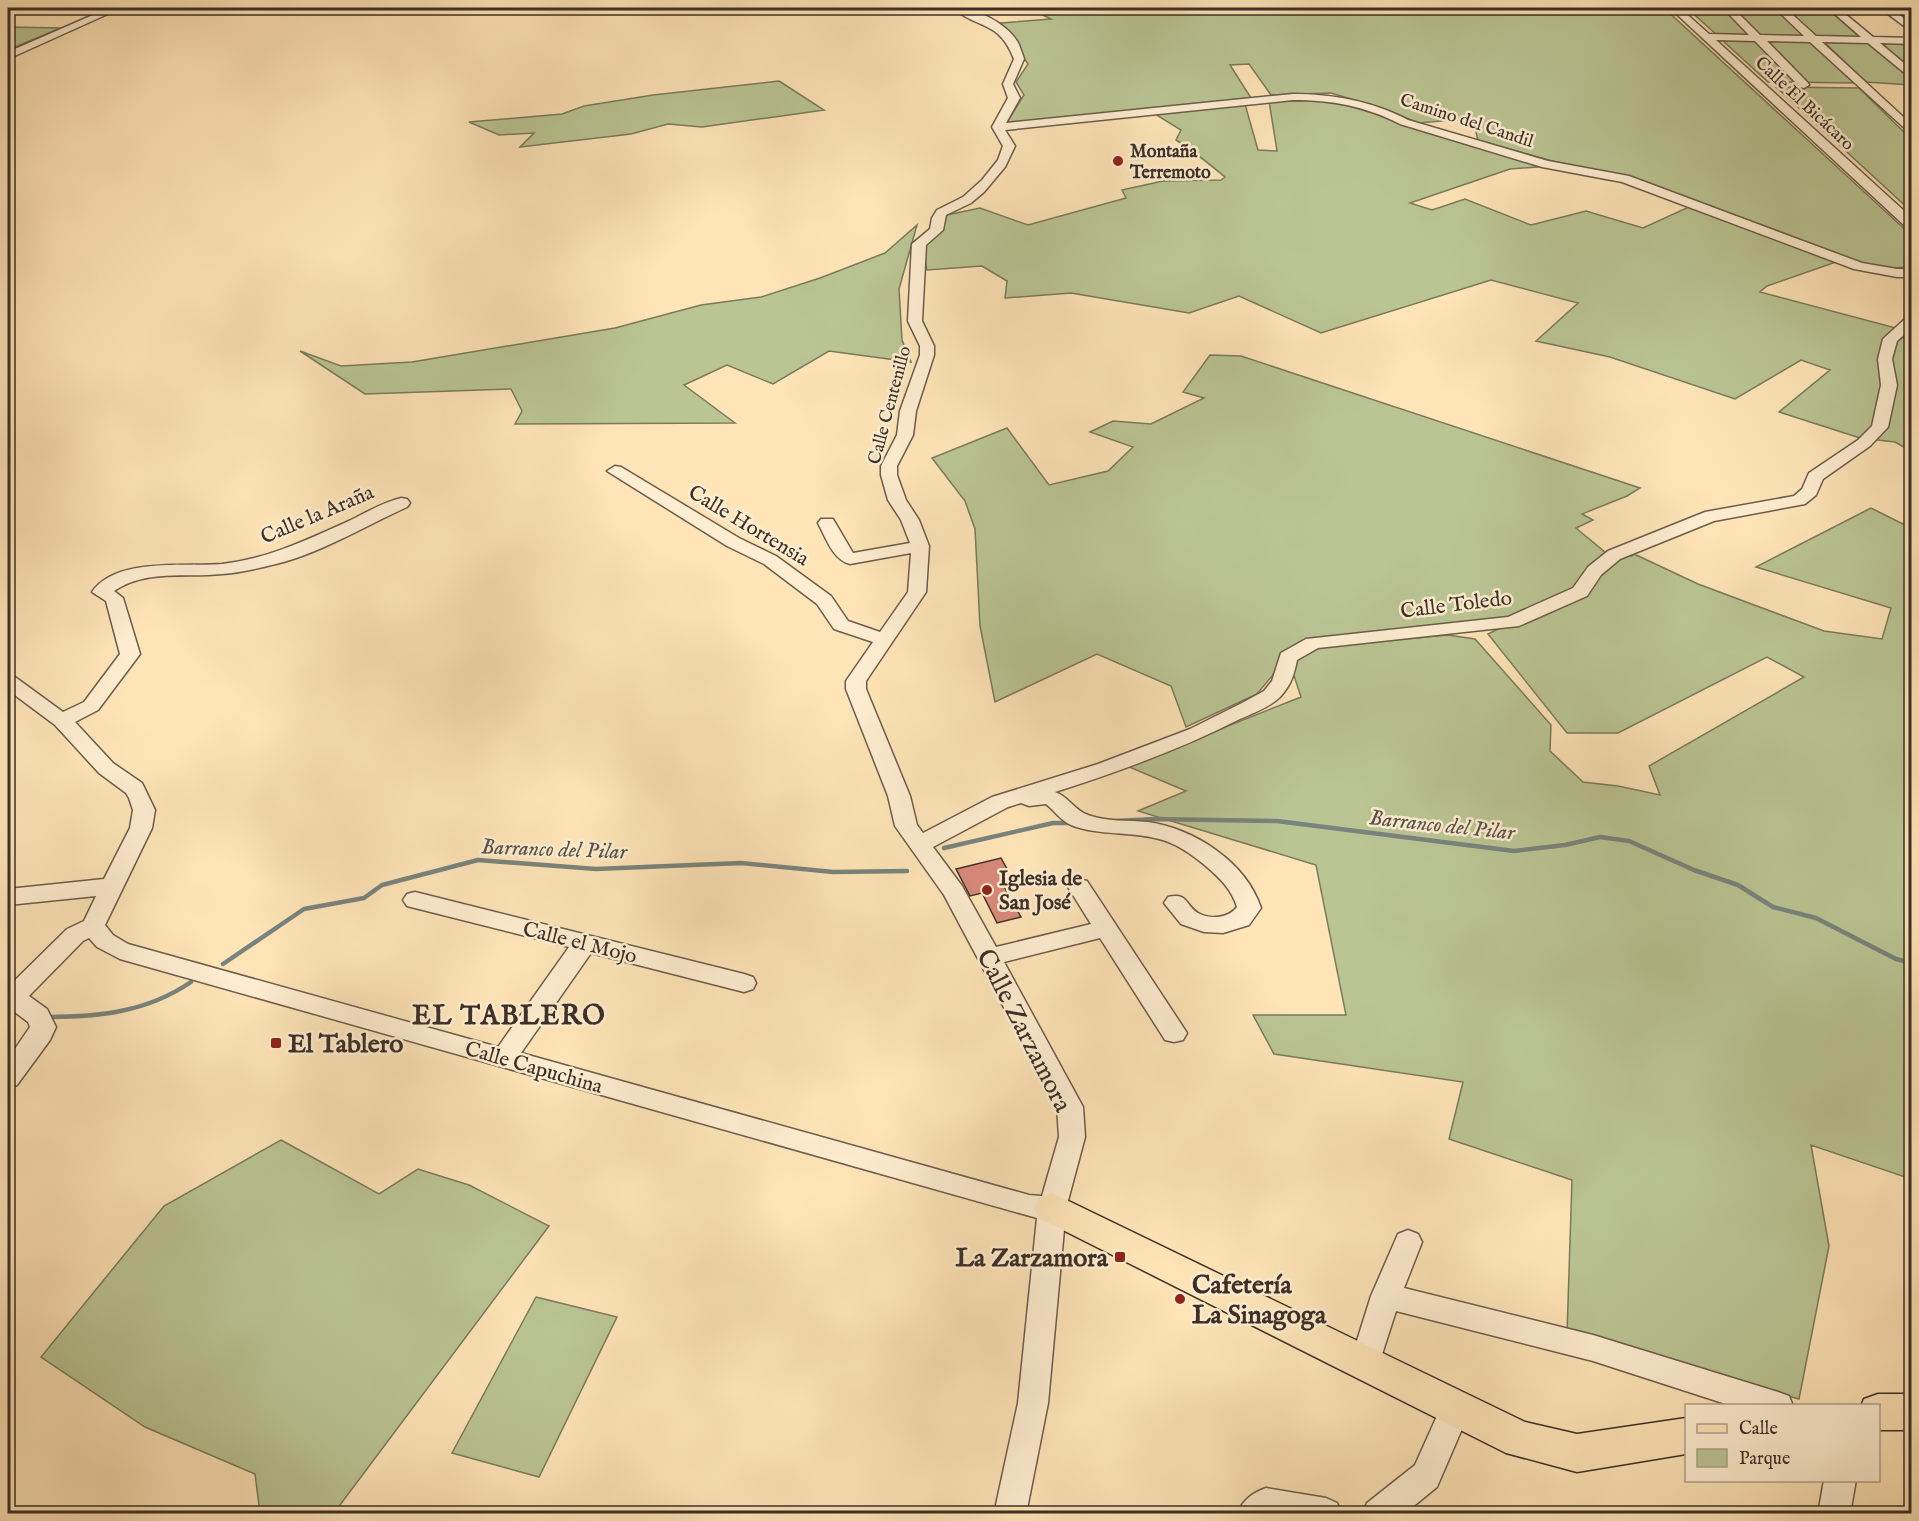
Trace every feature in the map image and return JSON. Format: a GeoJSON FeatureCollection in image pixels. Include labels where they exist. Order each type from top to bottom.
{"type":"FeatureCollection","features":[{"type":"Feature","properties":{"kind":"main road"},"geometry":{"type":"LineString","coordinates":[[1052,1208],[1520,1440],[1576,1453],[1685,1436]]}},
{"type":"Feature","properties":{"kind":"main road"},"geometry":{"type":"LineString","coordinates":[[1880,1412],[1911,1412]]}},
{"type":"Feature","properties":{"kind":"street"},"geometry":{"type":"LineString","coordinates":[[8,56],[116,8]]}},
{"type":"Feature","properties":{"kind":"street"},"geometry":{"type":"LineString","coordinates":[[958,8],[993,24],[1012,41],[1019,59],[1008,84],[1014,98],[1005,109],[998,127]]}},
{"type":"Feature","properties":{"kind":"street","name":"Calle El Bicácaro"},"geometry":{"type":"LineString","coordinates":[[1675,8],[1911,225]]}},
{"type":"Feature","properties":{"kind":"street"},"geometry":{"type":"LineString","coordinates":[[1728,8],[1804,85],[1758,84]]}},
{"type":"Feature","properties":{"kind":"street"},"geometry":{"type":"LineString","coordinates":[[1780,8],[1911,132]]}},
{"type":"Feature","properties":{"kind":"street"},"geometry":{"type":"LineString","coordinates":[[1833,8],[1911,76]]}},
{"type":"Feature","properties":{"kind":"street"},"geometry":{"type":"LineString","coordinates":[[1885,8],[1911,29]]}},
{"type":"Feature","properties":{"kind":"street"},"geometry":{"type":"LineString","coordinates":[[1707,37],[1911,41]]}},
{"type":"Feature","properties":{"kind":"street","name":"Camino del Candil"},"geometry":{"type":"LineString","coordinates":[[998,127],[1293,97],[1327,96],[1383,111],[1404,122],[1546,164],[1624,179],[1859,266],[1897,273],[1911,273]]}},
{"type":"Feature","properties":{"kind":"street","name":"Calle Centenillo"},"geometry":{"type":"LineString","coordinates":[[919,845],[906,826],[899,796],[856,689],[856,681],[917,592],[920,546],[910,520],[897,500],[889,475],[889,466],[905,435],[908,411],[927,355],[927,346],[915,321],[919,244],[936,230],[939,216],[947,209],[966,201],[996,171],[1009,146],[998,127]]}},
{"type":"Feature","properties":{"kind":"street","name":"Calle Toledo"},"geometry":{"type":"LineString","coordinates":[[919,845],[1000,802],[1105,769],[1197,733],[1249,707],[1271,695],[1282,682],[1288,657],[1313,643],[1512,622],[1580,592],[1594,571],[1614,555],[1711,516],[1799,500],[1810,491],[1815,477],[1864,443],[1880,427],[1889,385],[1885,359],[1890,339],[1911,320]]}},
{"type":"Feature","properties":{"kind":"street","name":"Calle Hortensia"},"geometry":{"type":"LineString","coordinates":[[615,471],[733,542],[770,560],[824,600],[842,625],[884,639]]}},
{"type":"Feature","properties":{"kind":"street","name":"Calle la Araña"},"geometry":{"type":"LineString","coordinates":[[62,721],[91,706],[130,654],[114,598],[101,592],[113,582],[157,570],[222,569],[274,559],[314,544],[401,503]]}},
{"type":"Feature","properties":{"kind":"street"},"geometry":{"type":"LineString","coordinates":[[827,523],[845,556],[850,559],[920,546]]}},
{"type":"Feature","properties":{"kind":"street"},"geometry":{"type":"LineString","coordinates":[[8,681],[62,721],[106,768],[134,788],[144,810],[141,828],[93,926],[75,935],[10,997],[38,1017],[43,1027],[8,1078]]}},
{"type":"Feature","properties":{"kind":"street"},"geometry":{"type":"LineString","coordinates":[[1000,802],[1009,804],[1050,795],[1056,799],[1066,813],[1086,822],[1168,833],[1175,836],[1225,870],[1239,885],[1248,900],[1249,909],[1241,919],[1223,925],[1204,924],[1189,918],[1176,903]]}},
{"type":"Feature","properties":{"kind":"street","name":"Calle Zarzamora"},"geometry":{"type":"LineString","coordinates":[[919,845],[954,892],[1070,1107],[1072,1137],[1052,1208],[1032,1403],[1010,1514]]}},
{"type":"Feature","properties":{"kind":"street"},"geometry":{"type":"LineString","coordinates":[[8,897],[55,894],[113,886]]}},
{"type":"Feature","properties":{"kind":"street"},"geometry":{"type":"LineString","coordinates":[[1079,887],[1174,1033]]}},
{"type":"Feature","properties":{"kind":"street","name":"Calle el Mojo"},"geometry":{"type":"LineString","coordinates":[[415,900],[744,983]]}},
{"type":"Feature","properties":{"kind":"street","name":"Calle Capuchina"},"geometry":{"type":"LineString","coordinates":[[93,926],[105,941],[120,950],[1029,1206],[1052,1208]]}},
{"type":"Feature","properties":{"kind":"street"},"geometry":{"type":"LineString","coordinates":[[988,957],[1106,928]]}},
{"type":"Feature","properties":{"kind":"street"},"geometry":{"type":"LineString","coordinates":[[503,1059],[585,943]]}},
{"type":"Feature","properties":{"kind":"street"},"geometry":{"type":"LineString","coordinates":[[1365,1363],[1386,1296],[1408,1242]]}},
{"type":"Feature","properties":{"kind":"street"},"geometry":{"type":"LineString","coordinates":[[1386,1296],[1593,1348],[1723,1396],[1767,1404]]}},
{"type":"Feature","properties":{"kind":"street"},"geometry":{"type":"LineString","coordinates":[[1378,1514],[1426,1476],[1456,1408]]}},
{"type":"Feature","properties":{"kind":"street"},"geometry":{"type":"LineString","coordinates":[[1834,1514],[1840,1482]]}},
{"type":"Feature","properties":{"kind":"street"},"geometry":{"type":"LineString","coordinates":[[1253,1514],[1266,1503],[1326,1514]]}},
{"type":"Feature","properties":{"kind":"green space"},"geometry":{"type":"Polygon","coordinates":[[[1028,8],[1664,8],[1911,235],[1911,267],[1889,268],[1858,262],[1635,178],[1552,161],[1478,140],[1473,121],[1418,123],[1388,110],[1331,93],[1271,95],[1249,64],[1230,65],[1251,98],[1006,124],[1024,95],[1016,82],[1028,64],[1001,23],[1051,19],[1028,8]]]}},
{"type":"Feature","properties":{"kind":"green space"},"geometry":{"type":"Polygon","coordinates":[[[1687,8],[1827,8],[1861,38],[1717,35],[1687,8]]]}},
{"type":"Feature","properties":{"kind":"green space"},"geometry":{"type":"Polygon","coordinates":[[[8,27],[61,28],[8,50],[8,27]]]}},
{"type":"Feature","properties":{"kind":"green space"},"geometry":{"type":"Polygon","coordinates":[[[1722,40],[1809,41],[1854,83],[1768,82],[1722,40]]]}},
{"type":"Feature","properties":{"kind":"green space"},"geometry":{"type":"Polygon","coordinates":[[[1824,42],[1911,43],[1911,85],[1866,82],[1824,42]]]}},
{"type":"Feature","properties":{"kind":"green space"},"geometry":{"type":"Polygon","coordinates":[[[779,81],[824,110],[702,127],[668,124],[631,134],[520,147],[534,133],[499,135],[469,122],[562,114],[584,106],[653,95],[779,81]]]}},
{"type":"Feature","properties":{"kind":"green space"},"geometry":{"type":"Polygon","coordinates":[[[1776,87],[1859,88],[1911,139],[1911,211],[1776,87]]]}},
{"type":"Feature","properties":{"kind":"green space"},"geometry":{"type":"Polygon","coordinates":[[[1329,100],[1551,166],[1510,169],[1410,203],[1432,210],[1465,199],[1531,225],[1586,211],[1643,228],[1691,206],[1836,262],[1767,286],[1760,292],[1911,332],[1911,451],[1895,442],[1860,438],[1779,412],[1830,370],[1801,360],[1735,399],[1610,357],[1536,341],[1578,303],[1491,280],[1321,333],[1239,296],[1189,313],[1071,293],[1005,298],[1007,281],[982,266],[927,270],[922,247],[941,231],[947,215],[980,208],[1028,225],[1126,198],[1122,190],[1163,181],[1221,180],[1225,177],[1176,140],[1181,130],[1155,114],[1245,104],[1258,150],[1277,151],[1269,101],[1329,100]]]}},
{"type":"Feature","properties":{"kind":"green space"},"geometry":{"type":"Polygon","coordinates":[[[917,225],[899,289],[902,340],[911,362],[829,351],[773,384],[727,365],[684,385],[735,423],[515,424],[522,411],[511,389],[365,394],[300,351],[341,366],[412,362],[615,328],[701,305],[761,297],[820,278],[885,253],[917,225]]]}},
{"type":"Feature","properties":{"kind":"green space"},"geometry":{"type":"Polygon","coordinates":[[[1210,355],[1241,356],[1640,488],[1627,496],[1582,514],[1593,520],[1576,528],[1605,552],[1632,556],[1634,554],[1698,584],[1824,631],[1882,639],[1891,608],[1756,567],[1871,508],[1911,528],[1911,1179],[1811,1145],[1829,1246],[1799,1399],[1567,1334],[1572,1180],[1449,1139],[1463,1082],[1274,1054],[1253,1015],[1346,1015],[1316,865],[1138,811],[1186,791],[1127,766],[1301,697],[1288,657],[1257,694],[1186,727],[1171,686],[1097,654],[995,702],[980,626],[975,529],[965,501],[932,458],[1007,428],[1049,485],[1108,471],[1133,447],[1090,432],[1113,421],[1151,424],[1204,398],[1183,392],[1210,355]],[[1510,623],[1313,643],[1317,647],[1448,635],[1475,639],[1551,725],[1550,751],[1583,782],[1618,786],[1660,795],[1649,766],[1804,677],[1767,657],[1618,733],[1567,733],[1488,634],[1510,623]]]}},
{"type":"Feature","properties":{"kind":"green space"},"geometry":{"type":"Polygon","coordinates":[[[281,1140],[379,1194],[418,1169],[469,1185],[549,1226],[334,1513],[260,1513],[255,1474],[145,1427],[41,1357],[164,1206],[281,1140]]]}},
{"type":"Feature","properties":{"kind":"green space"},"geometry":{"type":"Polygon","coordinates":[[[536,1297],[617,1317],[539,1477],[452,1453],[536,1297]]]}},
{"type":"Feature","properties":{"kind":"building","name":"Iglesia de San José"},"geometry":{"type":"Polygon","coordinates":[[[1001,858],[1016,885],[1005,888],[1021,917],[997,923],[982,893],[970,896],[956,869],[1001,858]]]}},
{"type":"Feature","properties":{"kind":"waterway","name":"Barranco del Pilar"},"geometry":{"type":"LineString","coordinates":[[1117,821],[1154,819],[1277,821],[1514,851],[1565,845],[1600,837],[1629,841],[1694,870],[1738,885],[1773,907],[1816,918],[1896,959],[1912,963]]}},
{"type":"Feature","properties":{"kind":"waterway","name":"Barranco del Pilar"},"geometry":{"type":"LineString","coordinates":[[944,848],[1053,823],[1072,823]]}},
{"type":"Feature","properties":{"kind":"waterway","name":"Barranco del Pilar"},"geometry":{"type":"LineString","coordinates":[[223,964],[304,909],[364,898],[382,885],[478,860],[596,869],[741,863],[833,872],[907,871]]}},
{"type":"Feature","properties":{"kind":"waterway","name":"Barranco del Pilar"},"geometry":{"type":"LineString","coordinates":[[47,1017],[85,1016],[122,1011],[157,1000],[191,982]]}},
{"type":"Feature","properties":{"kind":"place","name":"Montaña Terremoto"},"geometry":{"type":"Point","coordinates":[1118,161]}},
{"type":"Feature","properties":{"kind":"place","name":"Iglesia de San José"},"geometry":{"type":"Point","coordinates":[987,890]}},
{"type":"Feature","properties":{"kind":"place","name":"El Tablero"},"geometry":{"type":"Point","coordinates":[276,1043]}},
{"type":"Feature","properties":{"kind":"place","name":"La Zarzamora"},"geometry":{"type":"Point","coordinates":[1120,1257]}},
{"type":"Feature","properties":{"kind":"place","name":"Cafetería La Sinagoga"},"geometry":{"type":"Point","coordinates":[1180,1299]}},
{"type":"Feature","properties":{"kind":"district","name":"EL TABLERO"},"geometry":{"type":"Point","coordinates":[509,1015]}}]}
